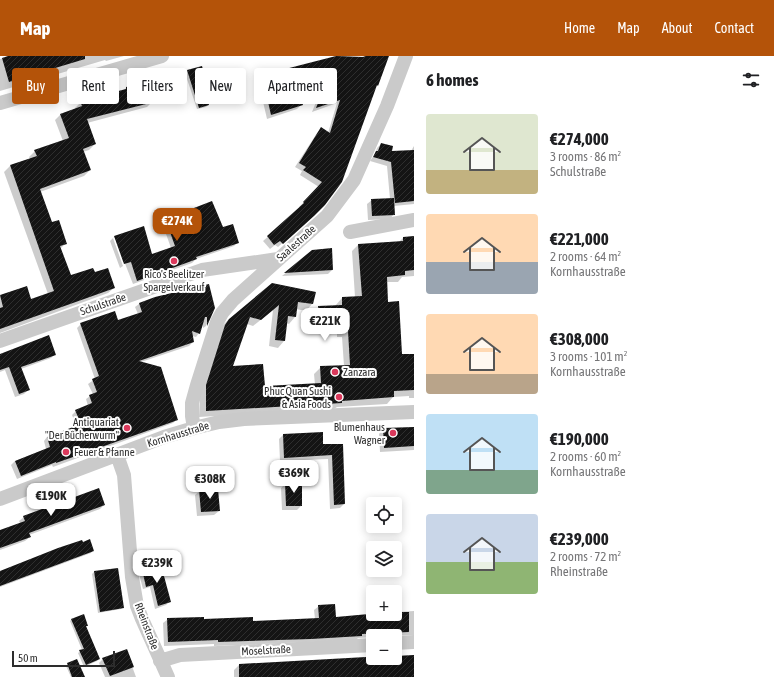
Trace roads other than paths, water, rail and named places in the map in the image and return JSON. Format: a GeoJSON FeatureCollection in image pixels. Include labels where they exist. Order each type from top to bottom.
{"type":"FeatureCollection","features":[{"type":"Feature","properties":{"kind":"street"},"geometry":{"type":"LineString","coordinates":[[0,103],[162,56]]}},
{"type":"Feature","properties":{"kind":"street","name":"Saalestraße"},"geometry":{"type":"LineString","coordinates":[[194,428],[192,403],[217,322],[227,306],[327,216],[354,180],[387,106],[406,56]]}},
{"type":"Feature","properties":{"kind":"street"},"geometry":{"type":"LineString","coordinates":[[350,232],[414,220]]}},
{"type":"Feature","properties":{"kind":"street","name":"Schulstraße"},"geometry":{"type":"LineString","coordinates":[[0,341],[202,270],[278,259]]}},
{"type":"Feature","properties":{"kind":"street","name":"Kornhausstraße"},"geometry":{"type":"LineString","coordinates":[[0,499],[117,455],[194,428],[219,422],[244,419],[414,412]]}},
{"type":"Feature","properties":{"kind":"street","name":"Rheinstraße"},"geometry":{"type":"LineString","coordinates":[[117,455],[124,475],[132,577],[137,606],[168,677]]}},
{"type":"Feature","properties":{"kind":"street"},"geometry":{"type":"LineString","coordinates":[[402,643],[414,642]]}},
{"type":"Feature","properties":{"kind":"street","name":"Moselstraße"},"geometry":{"type":"LineString","coordinates":[[160,661],[180,655],[366,645]]}},
{"type":"Feature","properties":{"kind":"place","name":"Rico's Beelitzer Spargelverkauf"},"geometry":{"type":"Point","coordinates":[174,261]}},
{"type":"Feature","properties":{"kind":"place","name":"Zanzara"},"geometry":{"type":"Point","coordinates":[335,372]}},
{"type":"Feature","properties":{"kind":"place","name":"Phuc Quan Sushi & Asia Foods"},"geometry":{"type":"Point","coordinates":[339,397]}},
{"type":"Feature","properties":{"kind":"place","name":"Antiquariat \"Der Bücherwurm\""},"geometry":{"type":"Point","coordinates":[127,428]}},
{"type":"Feature","properties":{"kind":"place","name":"Blumenhaus Wagner"},"geometry":{"type":"Point","coordinates":[393,433]}},
{"type":"Feature","properties":{"kind":"place","name":"Feuer & Pfanne"},"geometry":{"type":"Point","coordinates":[66,452]}}]}
